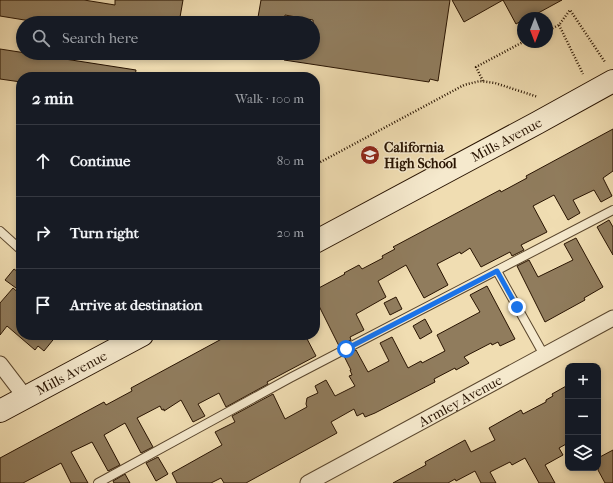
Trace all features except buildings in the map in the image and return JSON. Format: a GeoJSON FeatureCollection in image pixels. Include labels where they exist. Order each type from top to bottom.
{"type":"FeatureCollection","features":[{"type":"Feature","properties":{"kind":"main road","name":"Mills Avenue"},"geometry":{"type":"LineString","coordinates":[[320,239],[537,123],[609,72]]}},
{"type":"Feature","properties":{"kind":"main road","name":"Mills Avenue"},"geometry":{"type":"LineString","coordinates":[[0,411],[26,398],[128,340]]}},
{"type":"Feature","properties":{"kind":"street","name":"Armley Avenue"},"geometry":{"type":"LineString","coordinates":[[308,483],[613,318]]}},
{"type":"Feature","properties":{"kind":"street"},"geometry":{"type":"LineString","coordinates":[[0,364],[26,398]]}},
{"type":"Feature","properties":{"kind":"lane"},"geometry":{"type":"LineString","coordinates":[[98,483],[290,378],[613,210]]}},
{"type":"Feature","properties":{"kind":"lane"},"geometry":{"type":"LineString","coordinates":[[0,231],[16,245]]}},
{"type":"Feature","properties":{"kind":"lane"},"geometry":{"type":"LineString","coordinates":[[497,271],[544,355]]}},
{"type":"Feature","properties":{"kind":"path"},"geometry":{"type":"LineString","coordinates":[[553,28],[559,25],[570,10],[609,72]]}},
{"type":"Feature","properties":{"kind":"path"},"geometry":{"type":"LineString","coordinates":[[559,25],[583,74]]}},
{"type":"Feature","properties":{"kind":"path"},"geometry":{"type":"LineString","coordinates":[[484,81],[476,67],[517,45]]}},
{"type":"Feature","properties":{"kind":"path"},"geometry":{"type":"LineString","coordinates":[[320,162],[464,85],[484,81],[519,90],[538,97]]}},
{"type":"Feature","properties":{"kind":"place","name":"California High School"},"geometry":{"type":"Point","coordinates":[370,155]}},
{"type":"Feature","properties":{"kind":"route"},"geometry":{"type":"LineString","coordinates":[[346,349],[497,271],[517,307]]}}]}
